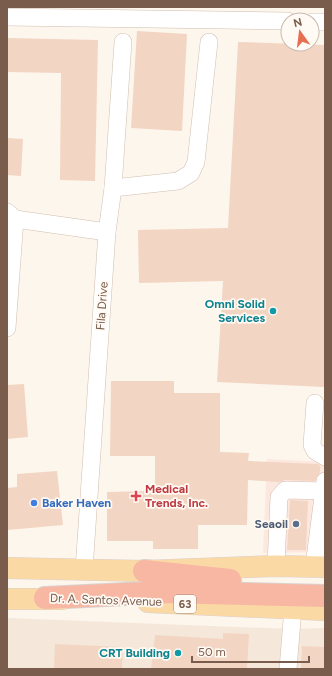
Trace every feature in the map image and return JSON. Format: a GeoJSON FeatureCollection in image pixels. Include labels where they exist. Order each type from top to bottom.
{"type":"FeatureCollection","features":[{"type":"Feature","properties":{"kind":"highway"},"geometry":{"type":"LineString","coordinates":[[144,571],[225,580],[325,585]]}},
{"type":"Feature","properties":{"kind":"highway"},"geometry":{"type":"LineString","coordinates":[[44,598],[167,592],[325,596]]}},
{"type":"Feature","properties":{"kind":"main road"},"geometry":{"type":"LineString","coordinates":[[7,568],[144,571],[276,566],[319,567]]}},
{"type":"Feature","properties":{"kind":"main road","name":"Dr. A. Santos Avenue"},"geometry":{"type":"LineString","coordinates":[[7,598],[44,598],[325,610]]}},
{"type":"Feature","properties":{"kind":"street"},"geometry":{"type":"LineString","coordinates":[[7,17],[280,21]]}},
{"type":"Feature","properties":{"kind":"street","name":"Fila Drive"},"geometry":{"type":"LineString","coordinates":[[84,570],[107,232],[113,188],[123,42]]}},
{"type":"Feature","properties":{"kind":"street"},"geometry":{"type":"LineString","coordinates":[[113,188],[178,181],[191,173],[196,162],[209,42]]}},
{"type":"Feature","properties":{"kind":"street"},"geometry":{"type":"LineString","coordinates":[[7,328],[11,216],[107,232]]}},
{"type":"Feature","properties":{"kind":"street"},"geometry":{"type":"LineString","coordinates":[[315,403],[312,445],[315,451],[325,457]]}},
{"type":"Feature","properties":{"kind":"street"},"geometry":{"type":"LineString","coordinates":[[276,566],[279,497],[285,490],[324,486],[319,567]]}},
{"type":"Feature","properties":{"kind":"street"},"geometry":{"type":"LineString","coordinates":[[288,669],[293,608]]}},
{"type":"Feature","properties":{"kind":"shaded area"},"geometry":{"type":"Polygon","coordinates":[[[267,459],[325,462],[325,552],[263,553],[267,459]]]}},
{"type":"Feature","properties":{"kind":"shaded area"},"geometry":{"type":"Polygon","coordinates":[[[7,618],[291,629],[325,628],[325,669],[7,669],[7,618]]]}},
{"type":"Feature","properties":{"kind":"building"},"geometry":{"type":"Polygon","coordinates":[[[137,31],[187,34],[182,131],[131,128],[137,31]]]}},
{"type":"Feature","properties":{"kind":"building"},"geometry":{"type":"Polygon","coordinates":[[[7,38],[98,40],[95,181],[60,180],[61,73],[7,72],[7,38]]]}},
{"type":"Feature","properties":{"kind":"building"},"geometry":{"type":"Polygon","coordinates":[[[238,42],[280,43],[280,52],[320,52],[320,45],[325,45],[325,387],[217,382],[223,281],[139,283],[138,230],[228,228],[238,42]]]}},
{"type":"Feature","properties":{"kind":"building"},"geometry":{"type":"Polygon","coordinates":[[[7,138],[23,139],[21,176],[7,175],[7,138]]]}},
{"type":"Feature","properties":{"kind":"building"},"geometry":{"type":"Polygon","coordinates":[[[111,381],[174,381],[174,393],[220,393],[220,452],[249,453],[248,461],[318,464],[320,466],[320,472],[315,481],[285,480],[279,482],[248,480],[247,525],[198,525],[198,549],[153,549],[153,541],[107,541],[107,492],[155,491],[155,456],[110,456],[111,381]]]}},
{"type":"Feature","properties":{"kind":"building"},"geometry":{"type":"Polygon","coordinates":[[[24,384],[28,437],[7,439],[7,385],[24,384]]]}},
{"type":"Feature","properties":{"kind":"building","name":"Baker Haven"},"geometry":{"type":"Polygon","coordinates":[[[57,471],[63,525],[8,530],[7,488],[17,487],[17,474],[57,471]]]}},
{"type":"Feature","properties":{"kind":"building","name":"Seaoil"},"geometry":{"type":"Polygon","coordinates":[[[290,500],[308,501],[306,550],[287,550],[290,500]]]}},
{"type":"Feature","properties":{"kind":"building"},"geometry":{"type":"Polygon","coordinates":[[[223,633],[249,634],[247,669],[151,669],[155,635],[223,639],[223,633]]]}},
{"type":"Feature","properties":{"kind":"building"},"geometry":{"type":"Polygon","coordinates":[[[55,644],[123,647],[122,669],[54,669],[55,644]]]}},
{"type":"Feature","properties":{"kind":"building"},"geometry":{"type":"Polygon","coordinates":[[[302,646],[325,647],[325,669],[301,669],[302,646]]]}},
{"type":"Feature","properties":{"kind":"place","name":"Omni Solid Services"},"geometry":{"type":"Point","coordinates":[273,311]}},
{"type":"Feature","properties":{"kind":"place","name":"Medical Trends, Inc."},"geometry":{"type":"Point","coordinates":[136,496]}},
{"type":"Feature","properties":{"kind":"place","name":"Baker Haven"},"geometry":{"type":"Point","coordinates":[34,503]}},
{"type":"Feature","properties":{"kind":"place","name":"Seaoil"},"geometry":{"type":"Point","coordinates":[296,524]}},
{"type":"Feature","properties":{"kind":"place","name":"CRT Building"},"geometry":{"type":"Point","coordinates":[178,653]}}]}
